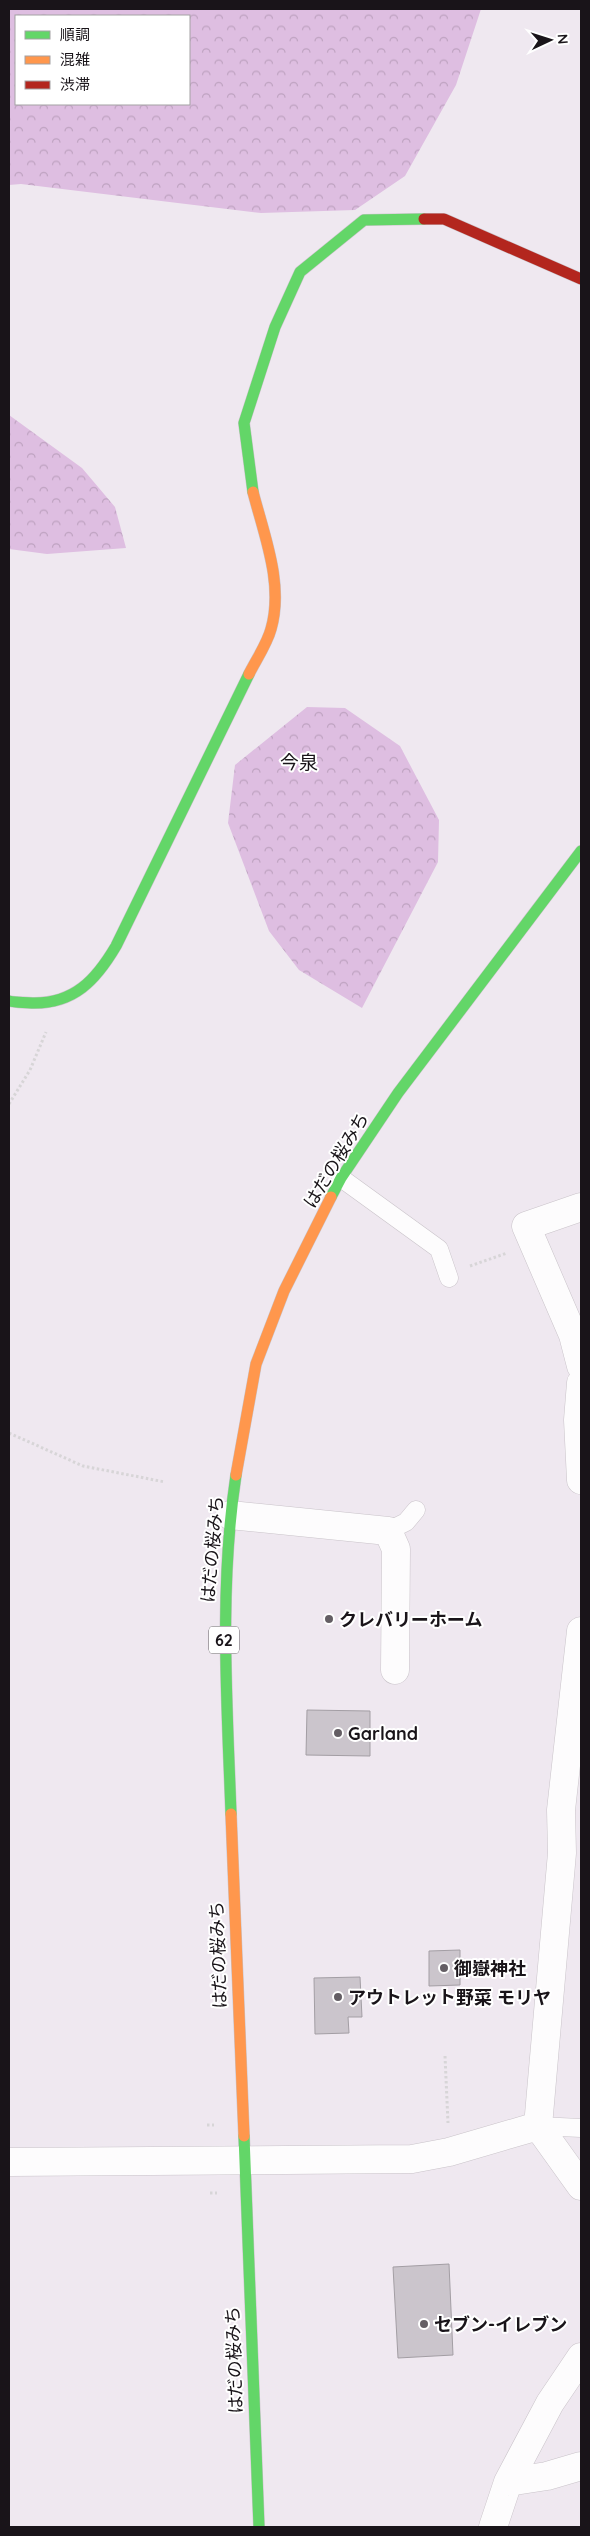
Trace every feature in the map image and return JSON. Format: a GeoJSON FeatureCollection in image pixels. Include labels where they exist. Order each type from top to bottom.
{"type":"FeatureCollection","features":[{"type":"Feature","properties":{"kind":"main road"},"geometry":{"type":"LineString","coordinates":[[9,1001],[45,1003],[76,996],[100,975],[271,630],[274,594],[272,565],[250,482],[244,423],[275,328],[300,272],[364,220],[444,219],[581,278]]}},
{"type":"Feature","properties":{"kind":"main road","name":"はだの桜みち"},"geometry":{"type":"LineString","coordinates":[[259,2527],[243,2161],[224,1633],[230,1515],[256,1364],[284,1291],[341,1178],[398,1093],[581,851]]}},
{"type":"Feature","properties":{"kind":"street"},"geometry":{"type":"LineString","coordinates":[[581,1206],[526,1226],[573,1335],[581,1366]]}},
{"type":"Feature","properties":{"kind":"street"},"geometry":{"type":"LineString","coordinates":[[581,1383],[578,1420],[581,1480]]}},
{"type":"Feature","properties":{"kind":"street"},"geometry":{"type":"LineString","coordinates":[[230,1515],[388,1531],[396,1549],[395,1670]]}},
{"type":"Feature","properties":{"kind":"street"},"geometry":{"type":"LineString","coordinates":[[581,1631],[561,1810],[572,1856],[538,2126],[581,2186]]}},
{"type":"Feature","properties":{"kind":"street"},"geometry":{"type":"LineString","coordinates":[[9,2162],[412,2159],[449,2152],[538,2126]]}},
{"type":"Feature","properties":{"kind":"street"},"geometry":{"type":"LineString","coordinates":[[494,2527],[508,2482],[550,2403],[581,2357]]}},
{"type":"Feature","properties":{"kind":"street"},"geometry":{"type":"LineString","coordinates":[[508,2482],[547,2476],[581,2466]]}},
{"type":"Feature","properties":{"kind":"lane"},"geometry":{"type":"LineString","coordinates":[[341,1178],[439,1249],[448,1276]]}},
{"type":"Feature","properties":{"kind":"lane"},"geometry":{"type":"LineString","coordinates":[[388,1531],[406,1522],[416,1510]]}},
{"type":"Feature","properties":{"kind":"lane"},"geometry":{"type":"LineString","coordinates":[[538,2126],[581,2128]]}},
{"type":"Feature","properties":{"kind":"path"},"geometry":{"type":"LineString","coordinates":[[9,1104],[30,1070],[60,999]]}},
{"type":"Feature","properties":{"kind":"path"},"geometry":{"type":"LineString","coordinates":[[448,1276],[533,1244]]}},
{"type":"Feature","properties":{"kind":"path"},"geometry":{"type":"LineString","coordinates":[[9,1432],[83,1466],[165,1482]]}},
{"type":"Feature","properties":{"kind":"path"},"geometry":{"type":"LineString","coordinates":[[445,2056],[449,2152]]}},
{"type":"Feature","properties":{"kind":"green space"},"geometry":{"type":"Polygon","coordinates":[[[9,9],[481,9],[456,85],[405,176],[355,210],[261,213],[21,184],[9,185],[9,9]]]}},
{"type":"Feature","properties":{"kind":"green space"},"geometry":{"type":"Polygon","coordinates":[[[9,415],[82,468],[115,507],[126,548],[47,554],[9,549],[9,415]]]}},
{"type":"Feature","properties":{"kind":"green space"},"geometry":{"type":"Polygon","coordinates":[[[307,707],[345,708],[400,746],[439,820],[438,862],[362,1008],[299,970],[269,931],[228,823],[235,765],[307,707]]]}},
{"type":"Feature","properties":{"kind":"building","name":"Garland"},"geometry":{"type":"Polygon","coordinates":[[[307,1710],[370,1711],[370,1756],[306,1755],[307,1710]]]}},
{"type":"Feature","properties":{"kind":"building","name":"御嶽神社"},"geometry":{"type":"Polygon","coordinates":[[[460,1950],[460,1985],[429,1986],[429,1951],[460,1950]]]}},
{"type":"Feature","properties":{"kind":"building","name":"アウトレット野菜 モリヤ"},"geometry":{"type":"Polygon","coordinates":[[[360,1977],[362,2017],[348,2017],[349,2033],[315,2034],[314,1978],[360,1977]]]}},
{"type":"Feature","properties":{"kind":"building","name":"セブン-イレブン"},"geometry":{"type":"Polygon","coordinates":[[[449,2264],[453,2355],[398,2358],[393,2267],[449,2264]]]}},
{"type":"Feature","properties":{"kind":"traffic: fast"},"geometry":{"type":"LineString","coordinates":[[253,492],[244,423],[275,327],[300,272],[364,220],[424,219]]}},
{"type":"Feature","properties":{"kind":"traffic: fast"},"geometry":{"type":"LineString","coordinates":[[9,1001],[32,1003],[60,999],[82,988],[100,969],[116,946],[249,674]]}},
{"type":"Feature","properties":{"kind":"traffic: fast"},"geometry":{"type":"LineString","coordinates":[[331,1197],[341,1178],[398,1093],[581,851]]}},
{"type":"Feature","properties":{"kind":"traffic: fast"},"geometry":{"type":"LineString","coordinates":[[231,1814],[226,1687],[226,1602],[227,1560],[236,1475]]}},
{"type":"Feature","properties":{"kind":"traffic: fast"},"geometry":{"type":"LineString","coordinates":[[244,2136],[259,2527]]}},
{"type":"Feature","properties":{"kind":"traffic: slow"},"geometry":{"type":"LineString","coordinates":[[249,674],[271,629],[275,595],[271,560],[253,492]]}},
{"type":"Feature","properties":{"kind":"traffic: slow"},"geometry":{"type":"LineString","coordinates":[[236,1475],[256,1364],[284,1291],[331,1197]]}},
{"type":"Feature","properties":{"kind":"traffic: slow"},"geometry":{"type":"LineString","coordinates":[[231,1814],[244,2136]]}},
{"type":"Feature","properties":{"kind":"traffic: jam"},"geometry":{"type":"LineString","coordinates":[[424,219],[444,219],[581,279]]}},
{"type":"Feature","properties":{"kind":"place","name":"クレバリーホーム"},"geometry":{"type":"Point","coordinates":[329,1619]}},
{"type":"Feature","properties":{"kind":"place","name":"Garland"},"geometry":{"type":"Point","coordinates":[338,1733]}},
{"type":"Feature","properties":{"kind":"place","name":"御嶽神社"},"geometry":{"type":"Point","coordinates":[444,1968]}},
{"type":"Feature","properties":{"kind":"place","name":"アウトレット野菜 モリヤ"},"geometry":{"type":"Point","coordinates":[338,1997]}},
{"type":"Feature","properties":{"kind":"place","name":"セブン-イレブン"},"geometry":{"type":"Point","coordinates":[424,2324]}},
{"type":"Feature","properties":{"kind":"district","name":"今泉"},"geometry":{"type":"Point","coordinates":[299,762]}}]}
